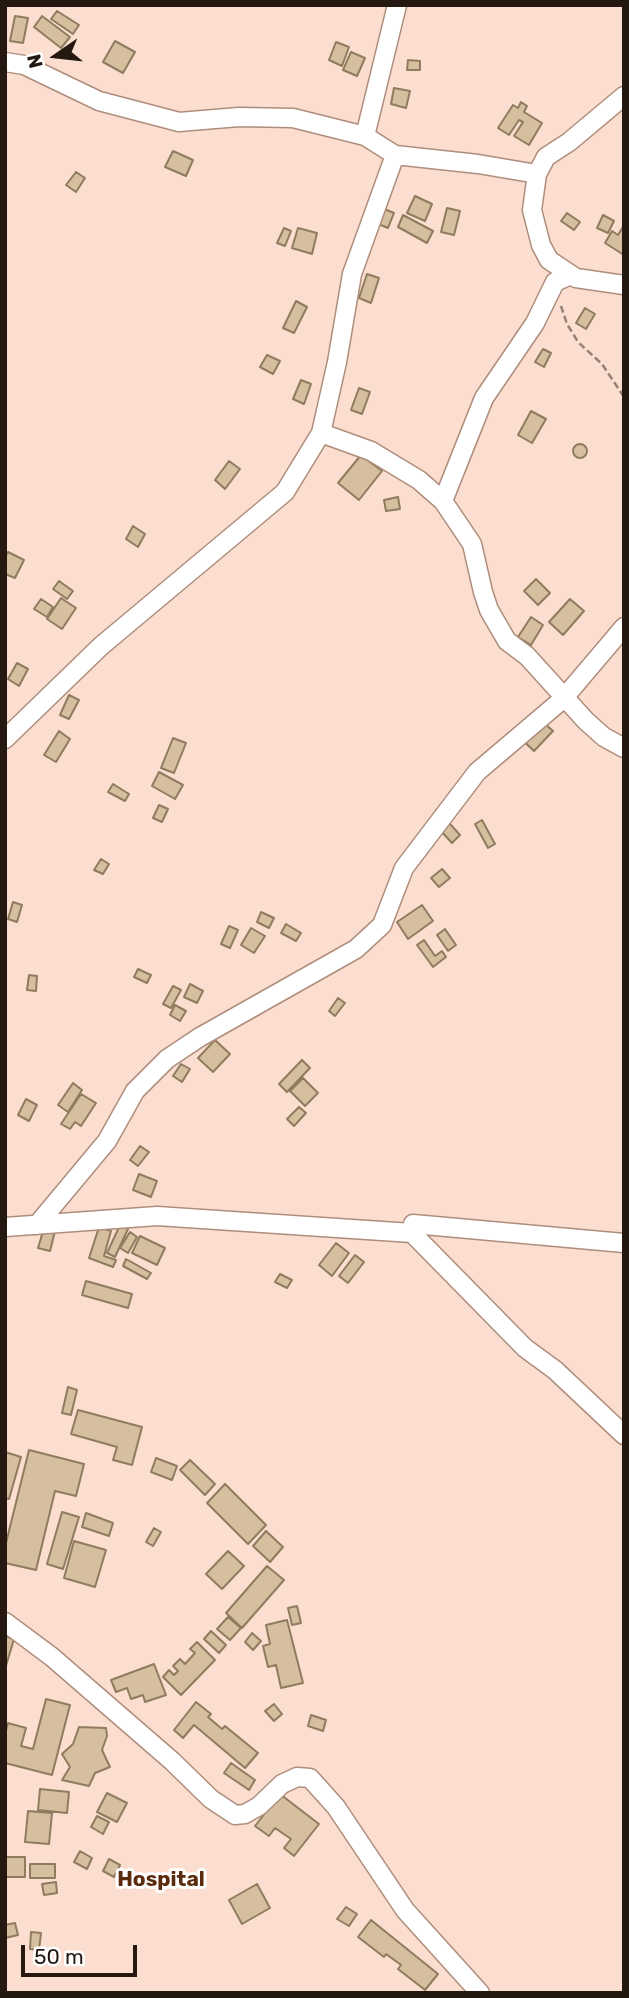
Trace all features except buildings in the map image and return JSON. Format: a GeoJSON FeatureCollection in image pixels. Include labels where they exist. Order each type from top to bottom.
{"type":"FeatureCollection","features":[{"type":"Feature","properties":{"kind":"street"},"geometry":{"type":"LineString","coordinates":[[365,136],[397,5]]}},
{"type":"Feature","properties":{"kind":"street"},"geometry":{"type":"LineString","coordinates":[[5,62],[24,65],[99,101],[179,122],[239,117],[293,118],[365,136],[395,155],[478,163],[537,174]]}},
{"type":"Feature","properties":{"kind":"street"},"geometry":{"type":"LineString","coordinates":[[563,278],[541,245],[532,210],[537,174],[546,157],[569,142],[624,96]]}},
{"type":"Feature","properties":{"kind":"street"},"geometry":{"type":"LineString","coordinates":[[5,739],[101,646],[285,492],[321,433],[337,362],[352,274],[395,155]]}},
{"type":"Feature","properties":{"kind":"street"},"geometry":{"type":"LineString","coordinates":[[563,278],[624,285]]}},
{"type":"Feature","properties":{"kind":"street"},"geometry":{"type":"LineString","coordinates":[[443,501],[484,398],[563,278]]}},
{"type":"Feature","properties":{"kind":"street"},"geometry":{"type":"LineString","coordinates":[[321,433],[371,451],[419,480],[443,501],[472,544],[489,610],[507,641],[527,656],[563,699],[604,737],[624,748]]}},
{"type":"Feature","properties":{"kind":"street"},"geometry":{"type":"LineString","coordinates":[[37,1225],[107,1141],[135,1091],[167,1059],[200,1037],[356,949],[382,925],[404,868],[477,772],[563,699],[624,627]]}},
{"type":"Feature","properties":{"kind":"street"},"geometry":{"type":"LineString","coordinates":[[5,1227],[157,1216],[412,1233],[525,1348],[555,1370],[624,1435]]}},
{"type":"Feature","properties":{"kind":"street"},"geometry":{"type":"LineString","coordinates":[[412,1233],[413,1224],[624,1243]]}},
{"type":"Feature","properties":{"kind":"street"},"geometry":{"type":"LineString","coordinates":[[5,1622],[52,1657],[172,1761],[211,1799],[235,1815],[245,1814],[259,1806],[290,1780],[297,1777],[310,1778],[336,1807],[405,1910],[480,1993]]}},
{"type":"Feature","properties":{"kind":"path"},"geometry":{"type":"LineString","coordinates":[[563,278],[561,305],[573,333],[578,342],[602,364],[624,397]]}},
{"type":"Feature","properties":{"kind":"district","name":"Hospital"},"geometry":{"type":"Point","coordinates":[161,1880]}}]}
